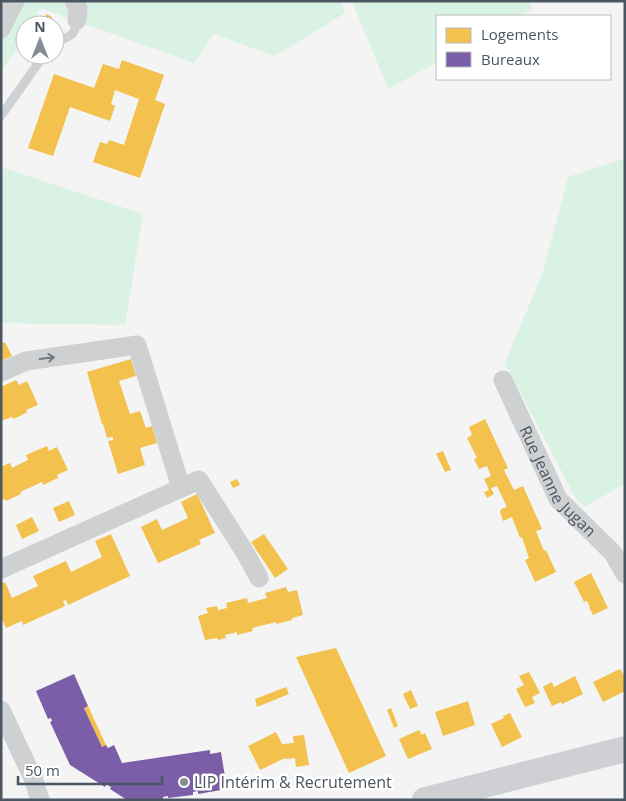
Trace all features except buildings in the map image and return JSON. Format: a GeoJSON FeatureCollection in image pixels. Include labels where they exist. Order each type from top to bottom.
{"type":"FeatureCollection","features":[{"type":"Feature","properties":{"kind":"main road"},"geometry":{"type":"LineString","coordinates":[[425,800],[625,749]]}},
{"type":"Feature","properties":{"kind":"street"},"geometry":{"type":"LineString","coordinates":[[1,29],[15,1]]}},
{"type":"Feature","properties":{"kind":"street"},"geometry":{"type":"LineString","coordinates":[[74,1],[78,8],[77,20]]}},
{"type":"Feature","properties":{"kind":"street"},"geometry":{"type":"LineString","coordinates":[[1,372],[26,361],[137,345],[181,488]]}},
{"type":"Feature","properties":{"kind":"street","name":"Rue Jeanne Jugan"},"geometry":{"type":"LineString","coordinates":[[504,380],[558,499],[613,553],[625,574]]}},
{"type":"Feature","properties":{"kind":"street"},"geometry":{"type":"LineString","coordinates":[[1,569],[199,480],[259,578]]}},
{"type":"Feature","properties":{"kind":"street"},"geometry":{"type":"LineString","coordinates":[[1,710],[33,778],[40,800]]}},
{"type":"Feature","properties":{"kind":"lane"},"geometry":{"type":"LineString","coordinates":[[65,38],[73,34],[76,29],[77,20]]}},
{"type":"Feature","properties":{"kind":"lane"},"geometry":{"type":"LineString","coordinates":[[1,116],[37,65]]}},
{"type":"Feature","properties":{"kind":"green space"},"geometry":{"type":"Polygon","coordinates":[[[1,1],[341,1],[345,13],[275,56],[214,34],[194,63],[65,17],[65,15],[40,8],[36,15],[15,15],[15,52],[1,72],[1,1]]]}},
{"type":"Feature","properties":{"kind":"green space"},"geometry":{"type":"Polygon","coordinates":[[[352,1],[528,1],[533,9],[521,15],[436,15],[436,63],[388,89],[352,1]]]}},
{"type":"Feature","properties":{"kind":"green space"},"geometry":{"type":"Polygon","coordinates":[[[625,158],[625,483],[585,507],[575,497],[505,363],[543,272],[568,177],[625,158]]]}},
{"type":"Feature","properties":{"kind":"green space"},"geometry":{"type":"Polygon","coordinates":[[[1,167],[143,214],[125,325],[1,323],[1,167]]]}},
{"type":"Feature","properties":{"kind":"place","name":"LIP Intérim & Recrutement"},"geometry":{"type":"Point","coordinates":[184,782]}}]}
